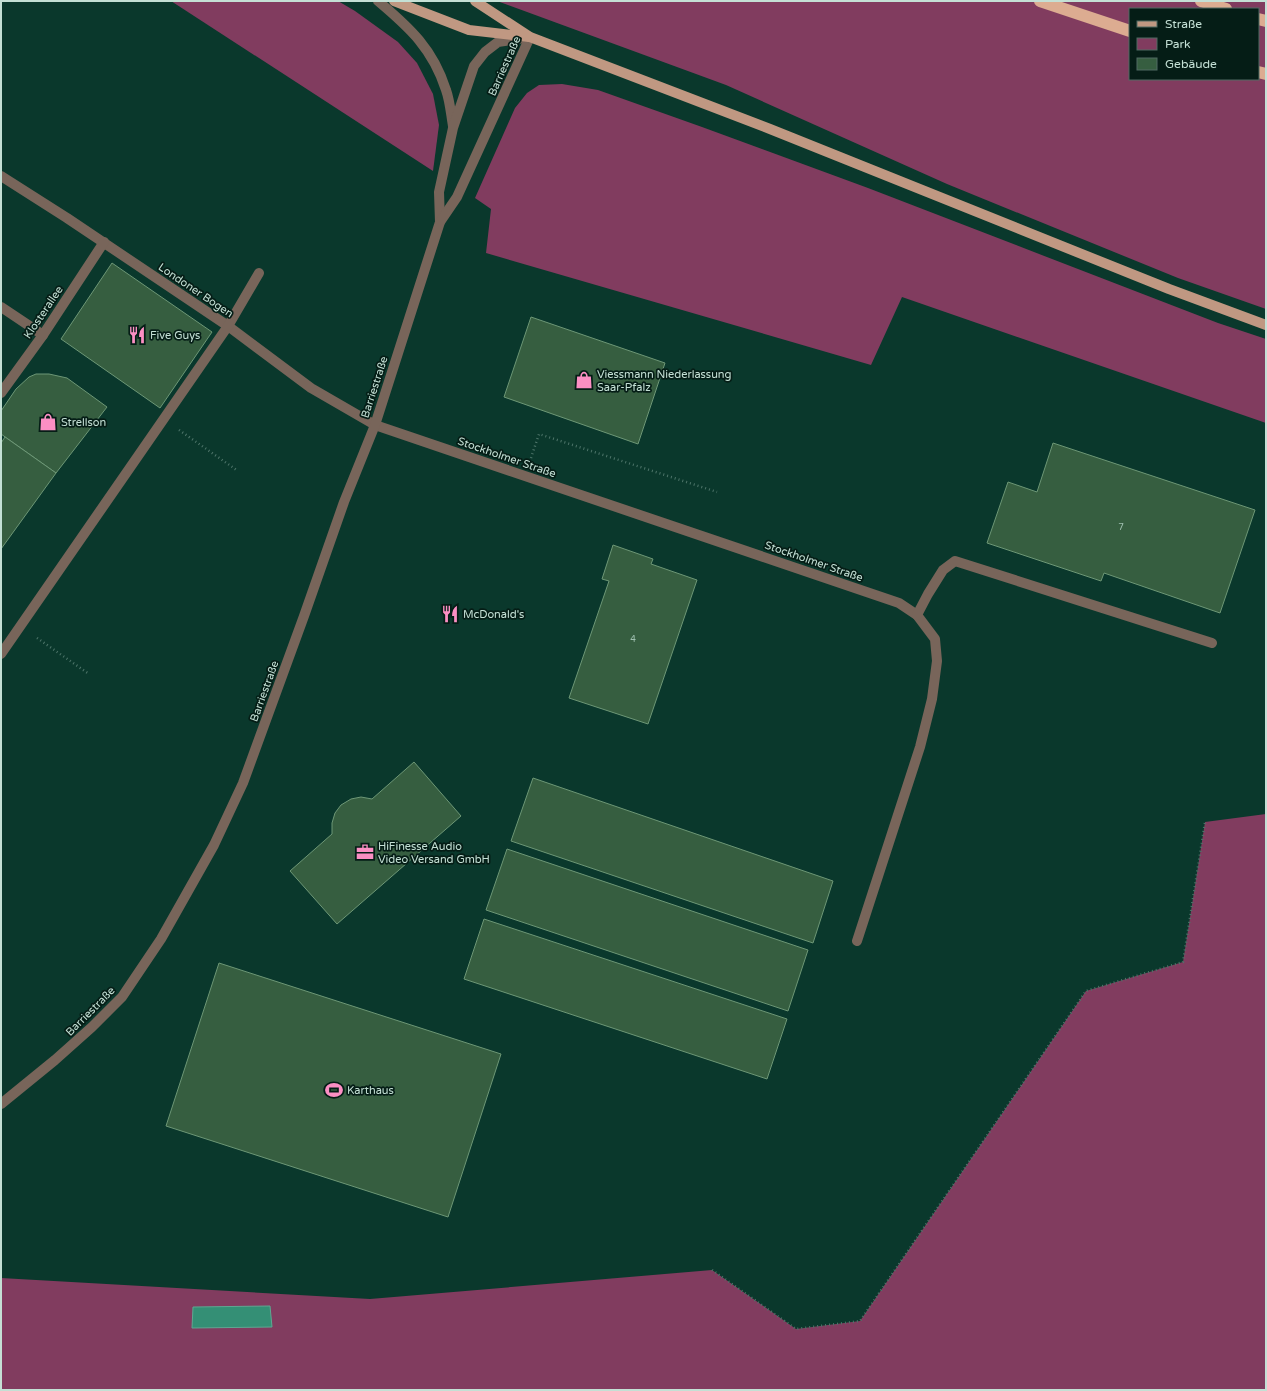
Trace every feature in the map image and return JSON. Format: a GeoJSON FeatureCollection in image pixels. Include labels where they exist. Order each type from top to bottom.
{"type":"FeatureCollection","features":[{"type":"Feature","properties":{"kind":"highway"},"geometry":{"type":"LineString","coordinates":[[1040,1],[1129,31]]}},
{"type":"Feature","properties":{"kind":"highway"},"geometry":{"type":"LineString","coordinates":[[1201,1],[1223,8]]}},
{"type":"Feature","properties":{"kind":"main road"},"geometry":{"type":"LineString","coordinates":[[394,1],[469,30],[530,37]]}},
{"type":"Feature","properties":{"kind":"main road"},"geometry":{"type":"LineString","coordinates":[[475,1],[530,37],[770,129],[1169,290],[1266,325]]}},
{"type":"Feature","properties":{"kind":"street","name":"Barriestraße"},"geometry":{"type":"LineString","coordinates":[[378,1],[408,27],[422,42],[431,56],[447,91],[453,128]]}},
{"type":"Feature","properties":{"kind":"street","name":"Barriestraße"},"geometry":{"type":"LineString","coordinates":[[440,222],[439,192],[453,128],[474,66],[485,52],[498,42],[530,37]]}},
{"type":"Feature","properties":{"kind":"street","name":"Barriestraße"},"geometry":{"type":"LineString","coordinates":[[1,1104],[61,1056],[122,997],[161,939],[214,845],[243,783],[344,502],[375,425],[440,222],[457,198],[530,37]]}},
{"type":"Feature","properties":{"kind":"street","name":"Londoner Bogen"},"geometry":{"type":"LineString","coordinates":[[1,176],[104,242],[228,326],[311,388],[375,425]]}},
{"type":"Feature","properties":{"kind":"street","name":"Klosterallee"},"geometry":{"type":"LineString","coordinates":[[1,393],[43,335],[104,242]]}},
{"type":"Feature","properties":{"kind":"street"},"geometry":{"type":"LineString","coordinates":[[1,654],[228,326],[260,273]]}},
{"type":"Feature","properties":{"kind":"street"},"geometry":{"type":"LineString","coordinates":[[1,307],[43,335]]}},
{"type":"Feature","properties":{"kind":"street","name":"Stockholmer Straße"},"geometry":{"type":"LineString","coordinates":[[375,425],[899,603],[918,615],[935,639],[937,661],[932,699],[920,747],[857,941]]}},
{"type":"Feature","properties":{"kind":"street"},"geometry":{"type":"LineString","coordinates":[[918,615],[928,594],[944,570],[955,561],[1212,643]]}},
{"type":"Feature","properties":{"kind":"path"},"geometry":{"type":"LineString","coordinates":[[163,419],[238,471]]}},
{"type":"Feature","properties":{"kind":"path"},"geometry":{"type":"LineString","coordinates":[[526,476],[539,434],[717,492]]}},
{"type":"Feature","properties":{"kind":"path"},"geometry":{"type":"LineString","coordinates":[[21,626],[89,674]]}},
{"type":"Feature","properties":{"kind":"path"},"geometry":{"type":"LineString","coordinates":[[712,1270],[796,1329],[860,1321],[1086,992],[1183,962],[1205,822]]}},
{"type":"Feature","properties":{"kind":"green space"},"geometry":{"type":"Polygon","coordinates":[[[171,1],[338,1],[355,11],[398,42],[417,63],[433,94],[439,125],[433,171],[171,1]]]}},
{"type":"Feature","properties":{"kind":"green space"},"geometry":{"type":"Polygon","coordinates":[[[497,1],[1266,1],[1266,309],[1178,278],[947,184],[726,85],[497,1]]]}},
{"type":"Feature","properties":{"kind":"green space"},"geometry":{"type":"Polygon","coordinates":[[[562,84],[598,90],[702,127],[868,188],[1218,323],[1266,339],[1266,423],[902,297],[871,365],[486,253],[491,209],[475,198],[515,108],[527,93],[539,85],[562,84]]]}},
{"type":"Feature","properties":{"kind":"green space"},"geometry":{"type":"Polygon","coordinates":[[[1266,814],[1266,1390],[1,1390],[1,1278],[370,1299],[712,1270],[796,1329],[860,1321],[1086,991],[1183,962],[1205,822],[1266,814]]]}},
{"type":"Feature","properties":{"kind":"shaded area"},"geometry":{"type":"Polygon","coordinates":[[[270,1306],[272,1327],[192,1328],[193,1307],[270,1306]]]}},
{"type":"Feature","properties":{"kind":"building","name":"Five Guys"},"geometry":{"type":"Polygon","coordinates":[[[112,263],[212,332],[160,408],[61,339],[112,263]]]}},
{"type":"Feature","properties":{"kind":"building","name":"Viessmann Niederlassung Saar-Pfalz"},"geometry":{"type":"Polygon","coordinates":[[[531,317],[665,363],[638,444],[504,397],[531,317]]]}},
{"type":"Feature","properties":{"kind":"building","name":"Strellson"},"geometry":{"type":"Polygon","coordinates":[[[36,374],[49,374],[67,378],[107,407],[56,473],[1,434],[1,411],[16,389],[29,377],[36,374]]]}},
{"type":"Feature","properties":{"kind":"building"},"geometry":{"type":"Polygon","coordinates":[[[5,437],[56,473],[1,549],[1,443],[5,437]]]}},
{"type":"Feature","properties":{"kind":"building"},"geometry":{"type":"Polygon","coordinates":[[[1053,443],[1255,510],[1220,613],[1104,573],[1101,581],[987,543],[1008,482],[1037,492],[1053,443]]]}},
{"type":"Feature","properties":{"kind":"building"},"geometry":{"type":"Polygon","coordinates":[[[613,545],[653,559],[651,564],[697,580],[648,724],[569,698],[609,581],[602,579],[613,545]]]}},
{"type":"Feature","properties":{"kind":"building","name":"HiFinesse Audio Video Versand GmbH"},"geometry":{"type":"Polygon","coordinates":[[[414,762],[461,816],[337,924],[290,871],[332,834],[332,823],[335,813],[341,805],[351,799],[361,797],[372,799],[414,762]]]}},
{"type":"Feature","properties":{"kind":"building"},"geometry":{"type":"Polygon","coordinates":[[[533,778],[833,881],[813,943],[511,841],[533,778]]]}},
{"type":"Feature","properties":{"kind":"building"},"geometry":{"type":"Polygon","coordinates":[[[507,849],[808,950],[788,1011],[486,910],[507,849]]]}},
{"type":"Feature","properties":{"kind":"building"},"geometry":{"type":"Polygon","coordinates":[[[484,919],[787,1019],[767,1079],[464,979],[484,919]]]}},
{"type":"Feature","properties":{"kind":"building","name":"Karthaus"},"geometry":{"type":"Polygon","coordinates":[[[219,963],[501,1054],[448,1217],[166,1126],[219,963]]]}},
{"type":"Feature","properties":{"kind":"place","name":"Five Guys"},"geometry":{"type":"Point","coordinates":[137,335]}},
{"type":"Feature","properties":{"kind":"place","name":"Viessmann Niederlassung Saar-Pfalz"},"geometry":{"type":"Point","coordinates":[584,380]}},
{"type":"Feature","properties":{"kind":"place","name":"Strellson"},"geometry":{"type":"Point","coordinates":[48,422]}},
{"type":"Feature","properties":{"kind":"place","name":"McDonald's"},"geometry":{"type":"Point","coordinates":[450,614]}},
{"type":"Feature","properties":{"kind":"place","name":"HiFinesse Audio Video Versand GmbH"},"geometry":{"type":"Point","coordinates":[365,852]}},
{"type":"Feature","properties":{"kind":"place","name":"Karthaus"},"geometry":{"type":"Point","coordinates":[334,1090]}}]}
